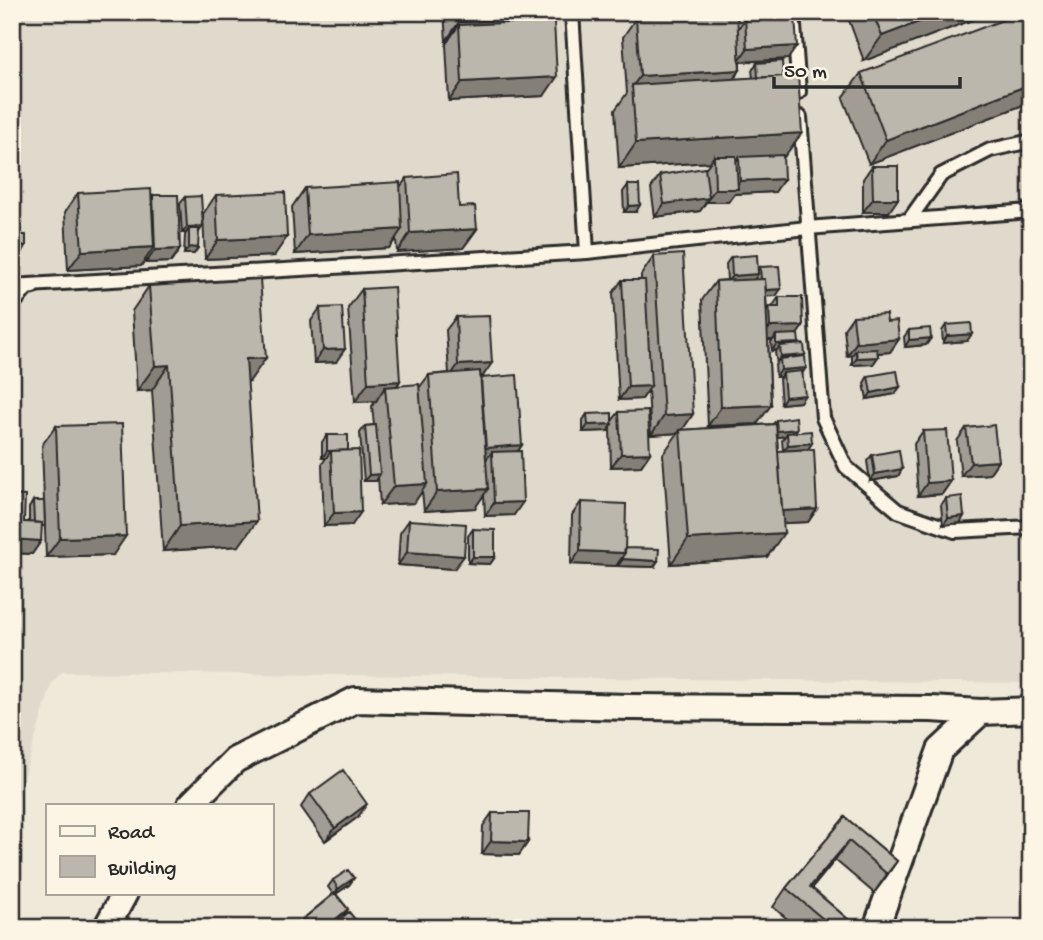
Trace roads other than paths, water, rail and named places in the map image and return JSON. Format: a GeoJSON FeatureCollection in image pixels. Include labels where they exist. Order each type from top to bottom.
{"type":"FeatureCollection","features":[{"type":"Feature","properties":{"kind":"street"},"geometry":{"type":"LineString","coordinates":[[191,804],[235,760],[355,700],[981,712],[1031,710]]}},
{"type":"Feature","properties":{"kind":"street"},"geometry":{"type":"LineString","coordinates":[[876,928],[940,750],[981,712]]}},
{"type":"Feature","properties":{"kind":"street"},"geometry":{"type":"LineString","coordinates":[[106,928],[124,894]]}},
{"type":"Feature","properties":{"kind":"lane"},"geometry":{"type":"LineString","coordinates":[[572,12],[587,252]]}},
{"type":"Feature","properties":{"kind":"lane"},"geometry":{"type":"LineString","coordinates":[[793,12],[823,418],[846,467],[898,511],[955,531],[1031,527]]}},
{"type":"Feature","properties":{"kind":"lane"},"geometry":{"type":"LineString","coordinates":[[909,220],[941,175],[990,150],[1031,141]]}},
{"type":"Feature","properties":{"kind":"lane"},"geometry":{"type":"LineString","coordinates":[[12,286],[587,252],[807,228],[1031,211]]}},
{"type":"Feature","properties":{"kind":"lane"},"geometry":{"type":"LineString","coordinates":[[12,305],[27,288],[58,284]]}}]}
